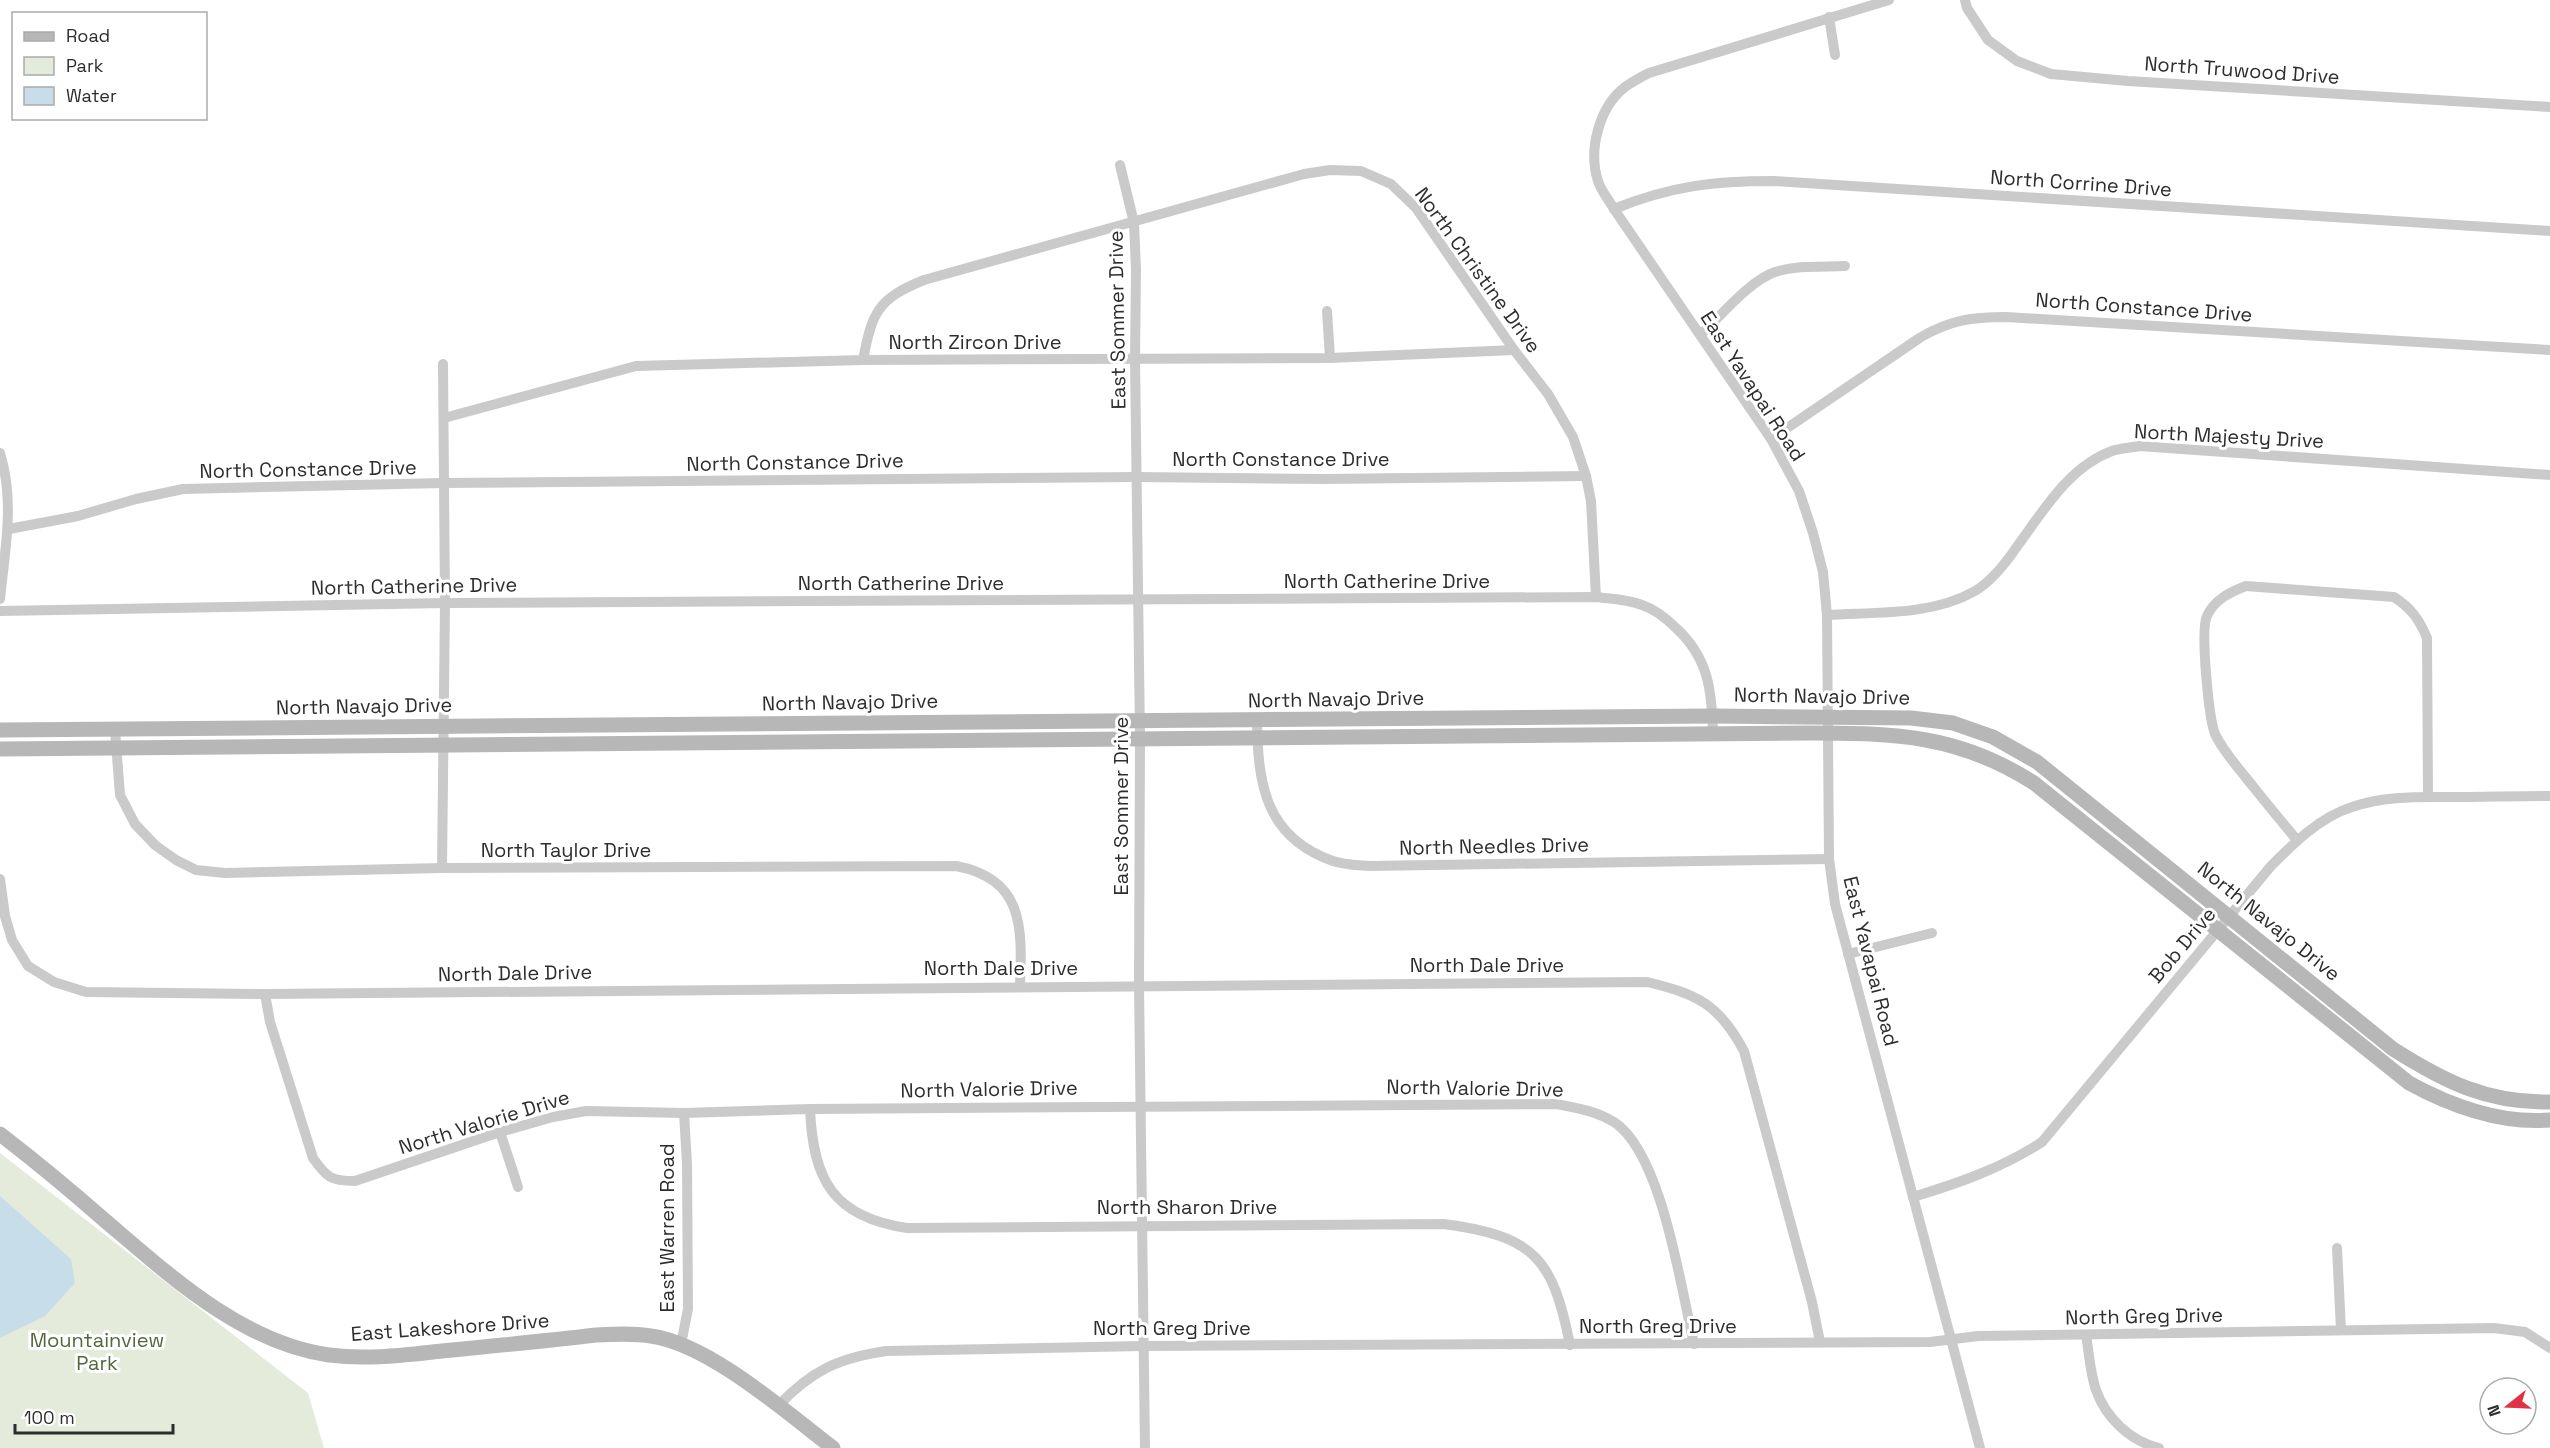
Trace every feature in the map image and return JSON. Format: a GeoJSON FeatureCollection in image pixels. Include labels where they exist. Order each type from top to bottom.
{"type":"FeatureCollection","features":[{"type":"Feature","properties":{"kind":"street","name":"East Yavapai Road"},"geometry":{"type":"LineString","coordinates":[[1889,0],[1649,73],[1623,88],[1606,109],[1596,138],[1594,161],[1598,183],[1614,209],[1771,439],[1799,491],[1813,533],[1823,572],[1827,615],[1830,859],[1835,904],[1980,1448]]}},
{"type":"Feature","properties":{"kind":"street","name":"North Truwood Drive"},"geometry":{"type":"LineString","coordinates":[[1965,0],[1967,8],[1988,40],[2017,61],[2051,74],[2550,108]]}},
{"type":"Feature","properties":{"kind":"street"},"geometry":{"type":"LineString","coordinates":[[1829,17],[1835,55]]}},
{"type":"Feature","properties":{"kind":"street","name":"East Sommer Drive"},"geometry":{"type":"LineString","coordinates":[[1120,165],[1134,223],[1136,269],[1134,358],[1140,722],[1139,986],[1145,1448]]}},
{"type":"Feature","properties":{"kind":"street","name":"North Christine Drive"},"geometry":{"type":"LineString","coordinates":[[863,360],[870,326],[882,304],[900,290],[924,280],[1304,174],[1330,170],[1361,171],[1391,184],[1416,208],[1514,350],[1548,394],[1573,437],[1586,476],[1591,501],[1596,597]]}},
{"type":"Feature","properties":{"kind":"street","name":"North Corrine Drive"},"geometry":{"type":"LineString","coordinates":[[1614,209],[1688,186],[1725,181],[1774,182],[2550,231]]}},
{"type":"Feature","properties":{"kind":"street"},"geometry":{"type":"LineString","coordinates":[[1700,335],[1727,311],[1746,289],[1764,276],[1777,271],[1845,266]]}},
{"type":"Feature","properties":{"kind":"street"},"geometry":{"type":"LineString","coordinates":[[1327,311],[1330,358]]}},
{"type":"Feature","properties":{"kind":"street","name":"North Constance Drive"},"geometry":{"type":"LineString","coordinates":[[1771,439],[1921,337],[1943,325],[1973,317],[2006,316],[2550,350]]}},
{"type":"Feature","properties":{"kind":"street","name":"North Zircon Drive"},"geometry":{"type":"LineString","coordinates":[[444,418],[636,366],[863,360],[1330,358],[1514,350]]}},
{"type":"Feature","properties":{"kind":"street"},"geometry":{"type":"LineString","coordinates":[[442,868],[445,603],[443,364]]}},
{"type":"Feature","properties":{"kind":"street","name":"North Majesty Drive"},"geometry":{"type":"LineString","coordinates":[[1827,615],[1918,610],[1950,603],[1976,590],[1991,579],[2060,489],[2085,466],[2112,450],[2139,446],[2550,475]]}},
{"type":"Feature","properties":{"kind":"street"},"geometry":{"type":"LineString","coordinates":[[0,453],[9,495],[9,529],[0,599]]}},
{"type":"Feature","properties":{"kind":"street","name":"North Constance Drive"},"geometry":{"type":"LineString","coordinates":[[9,529],[78,516],[136,499],[183,489],[443,483],[1586,476]]}},
{"type":"Feature","properties":{"kind":"street"},"geometry":{"type":"LineString","coordinates":[[2296,840],[2227,754],[2215,734],[2211,716],[2204,633],[2206,617],[2214,604],[2229,592],[2246,586],[2394,597],[2409,606],[2420,621],[2427,638],[2428,797]]}},
{"type":"Feature","properties":{"kind":"street","name":"North Catherine Drive"},"geometry":{"type":"LineString","coordinates":[[0,610],[445,603],[1596,597],[1644,605],[1668,620],[1689,640],[1703,663],[1710,692],[1713,734]]}},
{"type":"Feature","properties":{"kind":"street","name":"North Navajo Drive"},"geometry":{"type":"LineString","coordinates":[[0,729],[115,730],[1713,716],[1911,718],[1953,723],[1993,737],[2021,752],[2067,784],[2375,1034],[2433,1074],[2469,1090],[2507,1099],[2550,1102]]}},
{"type":"Feature","properties":{"kind":"street","name":"North Needles Drive"},"geometry":{"type":"LineString","coordinates":[[1257,721],[1264,795],[1281,828],[1306,847],[1334,862],[1370,866],[1830,859]]}},
{"type":"Feature","properties":{"kind":"street","name":"North Taylor Drive"},"geometry":{"type":"LineString","coordinates":[[115,730],[120,795],[135,824],[154,845],[196,870],[225,873],[442,868],[956,866],[975,870],[1002,886],[1016,909],[1022,936],[1020,986]]}},
{"type":"Feature","properties":{"kind":"street","name":"North Navajo Drive"},"geometry":{"type":"LineString","coordinates":[[0,749],[1829,733],[1913,736],[1948,743],[1983,754],[2012,769],[2055,798],[2409,1083],[2458,1107],[2512,1119],[2550,1120]]}},
{"type":"Feature","properties":{"kind":"street"},"geometry":{"type":"LineString","coordinates":[[2055,798],[2067,784]]}},
{"type":"Feature","properties":{"kind":"street","name":"Bob Drive"},"geometry":{"type":"LineString","coordinates":[[1913,1197],[1959,1183],[1993,1169],[2017,1158],[2042,1142],[2271,866],[2296,840],[2318,825],[2351,807],[2380,800],[2428,797],[2550,796]]}},
{"type":"Feature","properties":{"kind":"street","name":"North Dale Drive"},"geometry":{"type":"LineString","coordinates":[[0,879],[4,916],[12,940],[28,966],[54,982],[86,992],[265,994],[1647,982],[1682,990],[1706,1003],[1731,1027],[1744,1051],[1812,1302],[1820,1342]]}},
{"type":"Feature","properties":{"kind":"street"},"geometry":{"type":"LineString","coordinates":[[1848,954],[1932,933]]}},
{"type":"Feature","properties":{"kind":"street","name":"North Valorie Drive"},"geometry":{"type":"LineString","coordinates":[[265,994],[270,1022],[313,1158],[324,1174],[336,1181],[355,1181],[500,1132],[553,1117],[586,1111],[684,1113],[810,1109],[1557,1104],[1592,1111],[1616,1123],[1635,1143],[1650,1172],[1662,1207],[1694,1344]]}},
{"type":"Feature","properties":{"kind":"street"},"geometry":{"type":"LineString","coordinates":[[2364,1048],[2375,1034]]}},
{"type":"Feature","properties":{"kind":"street","name":"North Sharon Drive"},"geometry":{"type":"LineString","coordinates":[[810,1109],[811,1138],[818,1166],[834,1195],[857,1214],[882,1224],[907,1228],[1444,1224],[1474,1228],[1503,1236],[1532,1252],[1551,1276],[1562,1303],[1570,1345]]}},
{"type":"Feature","properties":{"kind":"street","name":"East Warren Road"},"geometry":{"type":"LineString","coordinates":[[681,1344],[688,1309],[687,1164],[684,1113]]}},
{"type":"Feature","properties":{"kind":"street"},"geometry":{"type":"LineString","coordinates":[[500,1132],[518,1187]]}},
{"type":"Feature","properties":{"kind":"street","name":"East Lakeshore Drive"},"geometry":{"type":"LineString","coordinates":[[0,1134],[58,1180],[176,1281],[228,1315],[267,1336],[294,1347],[327,1355],[376,1358],[622,1334],[653,1336],[681,1344],[719,1365],[833,1448]]}},
{"type":"Feature","properties":{"kind":"street"},"geometry":{"type":"LineString","coordinates":[[2337,1248],[2341,1330]]}},
{"type":"Feature","properties":{"kind":"street","name":"North Greg Drive"},"geometry":{"type":"LineString","coordinates":[[778,1406],[799,1384],[816,1372],[857,1355],[886,1351],[1144,1346],[1930,1342],[1950,1338],[2494,1328],[2524,1332],[2550,1348]]}},
{"type":"Feature","properties":{"kind":"street"},"geometry":{"type":"LineString","coordinates":[[2086,1335],[2096,1390],[2109,1416],[2129,1436],[2159,1448]]}},
{"type":"Feature","properties":{"kind":"green space","name":"Mountainview Park"},"geometry":{"type":"Polygon","coordinates":[[[0,1153],[308,1393],[324,1448],[0,1448],[0,1153]]]}},
{"type":"Feature","properties":{"kind":"water"},"geometry":{"type":"Polygon","coordinates":[[[0,1196],[71,1259],[75,1283],[45,1316],[0,1338],[0,1196]]]}}]}
